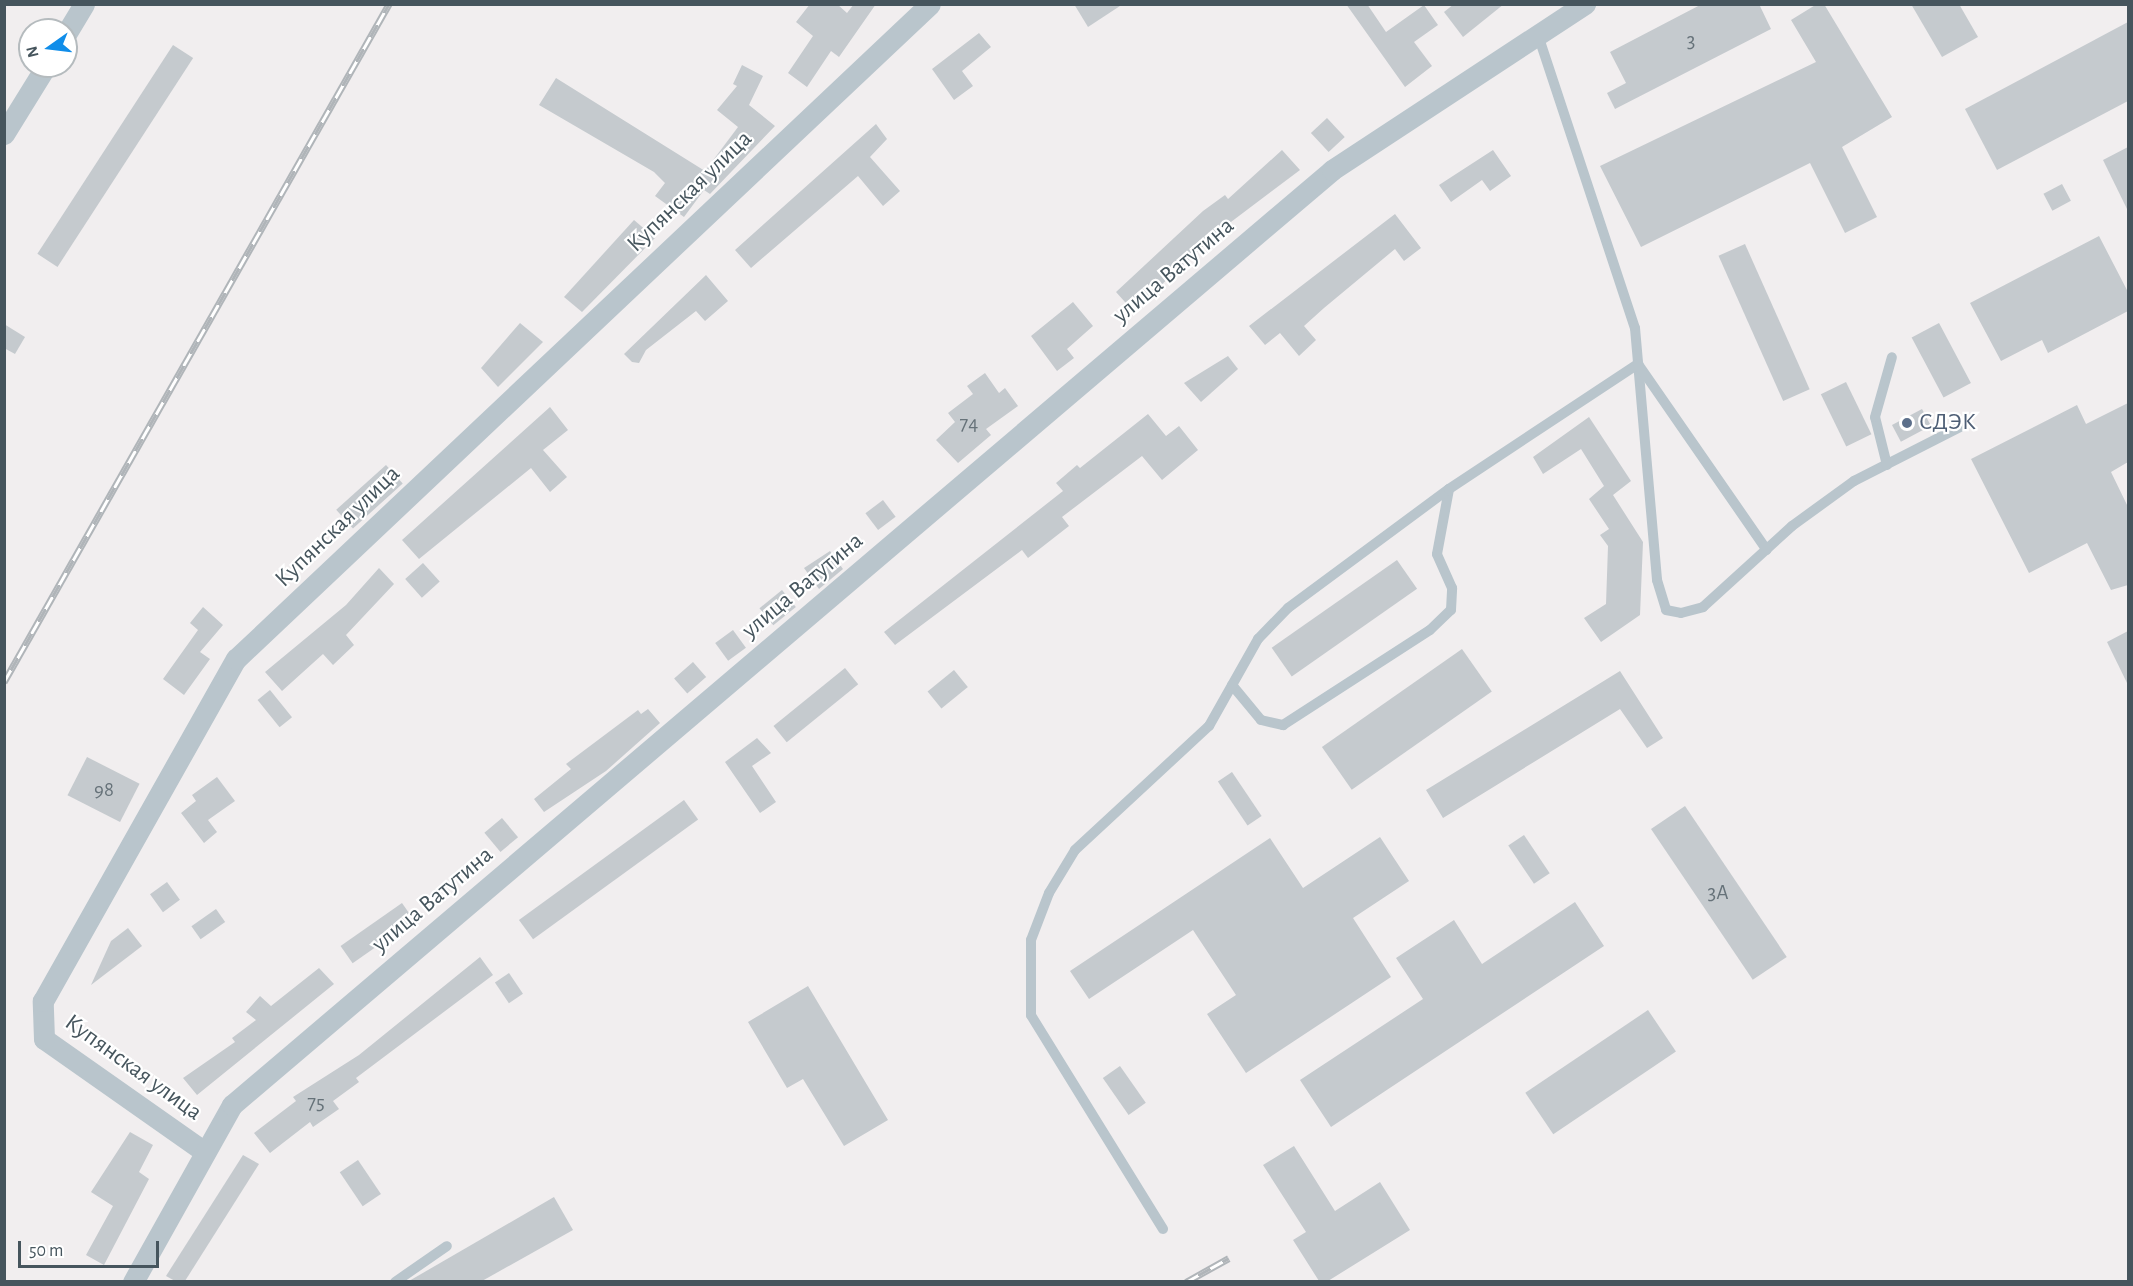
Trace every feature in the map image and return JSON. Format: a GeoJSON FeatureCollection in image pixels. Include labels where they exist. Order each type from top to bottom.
{"type":"FeatureCollection","features":[{"type":"Feature","properties":{"kind":"street"},"geometry":{"type":"LineString","coordinates":[[76,18],[84,4]]}},
{"type":"Feature","properties":{"kind":"street","name":"Купянская улица"},"geometry":{"type":"LineString","coordinates":[[202,1150],[44,1039],[43,1001],[236,659],[930,4]]}},
{"type":"Feature","properties":{"kind":"street","name":"улица Ватутина"},"geometry":{"type":"LineString","coordinates":[[133,1281],[202,1150],[232,1105],[1332,170],[1585,4]]}},
{"type":"Feature","properties":{"kind":"street"},"geometry":{"type":"LineString","coordinates":[[4,134],[39,78]]}},
{"type":"Feature","properties":{"kind":"lane"},"geometry":{"type":"LineString","coordinates":[[1538,35],[1635,328],[1657,580],[1666,610],[1681,613],[1703,607],[1767,550],[1854,481],[1960,428]]}},
{"type":"Feature","properties":{"kind":"lane"},"geometry":{"type":"LineString","coordinates":[[1887,465],[1875,417],[1892,357]]}},
{"type":"Feature","properties":{"kind":"lane"},"geometry":{"type":"LineString","coordinates":[[1163,1229],[1031,1015],[1031,940],[1049,893],[1076,850],[1209,726],[1258,639],[1288,608],[1449,489],[1638,364]]}},
{"type":"Feature","properties":{"kind":"lane"},"geometry":{"type":"LineString","coordinates":[[1638,364],[1767,550]]}},
{"type":"Feature","properties":{"kind":"lane"},"geometry":{"type":"LineString","coordinates":[[1232,685],[1261,720],[1283,725],[1430,630],[1451,610],[1452,588],[1437,554],[1449,489]]}},
{"type":"Feature","properties":{"kind":"lane"},"geometry":{"type":"LineString","coordinates":[[396,1281],[447,1246]]}},
{"type":"Feature","properties":{"kind":"building"},"geometry":{"type":"Polygon","coordinates":[[[810,4],[837,4],[847,13],[854,4],[876,4],[839,57],[831,51],[807,87],[788,73],[813,36],[796,22],[810,4]]]}},
{"type":"Feature","properties":{"kind":"building"},"geometry":{"type":"Polygon","coordinates":[[[1074,4],[1123,4],[1088,27],[1074,4]]]}},
{"type":"Feature","properties":{"kind":"building"},"geometry":{"type":"Polygon","coordinates":[[[1346,4],[1367,4],[1386,32],[1424,5],[1438,25],[1414,42],[1432,66],[1405,87],[1346,4]]]}},
{"type":"Feature","properties":{"kind":"building"},"geometry":{"type":"Polygon","coordinates":[[[1454,4],[1504,4],[1463,37],[1444,12],[1454,4]]]}},
{"type":"Feature","properties":{"kind":"building"},"geometry":{"type":"Polygon","coordinates":[[[1702,4],[1759,4],[1771,29],[1615,109],[1607,93],[1626,83],[1610,52],[1702,4]]]}},
{"type":"Feature","properties":{"kind":"building"},"geometry":{"type":"Polygon","coordinates":[[[1817,4],[1824,4],[1892,117],[1842,147],[1877,217],[1845,233],[1810,163],[1641,247],[1600,166],[1816,62],[1791,20],[1817,4]]]}},
{"type":"Feature","properties":{"kind":"building"},"geometry":{"type":"Polygon","coordinates":[[[1911,4],[1959,4],[1978,37],[1942,57],[1911,4]]]}},
{"type":"Feature","properties":{"kind":"building"},"geometry":{"type":"Polygon","coordinates":[[[2128,22],[2128,101],[1997,170],[1965,109],[2128,22]]]}},
{"type":"Feature","properties":{"kind":"building"},"geometry":{"type":"Polygon","coordinates":[[[979,33],[991,47],[962,71],[973,86],[954,100],[932,69],[979,33]]]}},
{"type":"Feature","properties":{"kind":"building"},"geometry":{"type":"Polygon","coordinates":[[[173,45],[193,58],[58,267],[37,254],[173,45]]]}},
{"type":"Feature","properties":{"kind":"building"},"geometry":{"type":"Polygon","coordinates":[[[742,65],[763,76],[749,105],[775,126],[710,194],[704,190],[684,217],[655,196],[665,183],[654,172],[539,105],[556,78],[705,171],[738,127],[717,110],[737,86],[733,84],[742,65]]]}},
{"type":"Feature","properties":{"kind":"building"},"geometry":{"type":"Polygon","coordinates":[[[1327,118],[1345,137],[1329,152],[1311,133],[1327,118]]]}},
{"type":"Feature","properties":{"kind":"building"},"geometry":{"type":"Polygon","coordinates":[[[876,124],[887,139],[870,157],[900,191],[883,206],[858,176],[751,268],[735,250],[876,124]]]}},
{"type":"Feature","properties":{"kind":"building"},"geometry":{"type":"Polygon","coordinates":[[[2128,147],[2128,211],[2103,160],[2128,147]]]}},
{"type":"Feature","properties":{"kind":"building"},"geometry":{"type":"Polygon","coordinates":[[[1282,150],[1300,170],[1223,228],[1133,311],[1116,292],[1203,211],[1225,195],[1228,199],[1282,150]]]}},
{"type":"Feature","properties":{"kind":"building"},"geometry":{"type":"Polygon","coordinates":[[[1493,150],[1511,176],[1490,191],[1482,180],[1451,202],[1439,185],[1493,150]]]}},
{"type":"Feature","properties":{"kind":"building"},"geometry":{"type":"Polygon","coordinates":[[[2062,184],[2071,201],[2052,211],[2043,194],[2062,184]]]}},
{"type":"Feature","properties":{"kind":"building"},"geometry":{"type":"Polygon","coordinates":[[[1395,214],[1421,248],[1404,261],[1395,249],[1324,308],[1304,326],[1316,340],[1299,356],[1280,333],[1265,345],[1249,326],[1395,214]]]}},
{"type":"Feature","properties":{"kind":"building"},"geometry":{"type":"Polygon","coordinates":[[[634,220],[655,238],[582,312],[564,297],[634,220]]]}},
{"type":"Feature","properties":{"kind":"building"},"geometry":{"type":"Polygon","coordinates":[[[2099,236],[2128,292],[2128,311],[2048,353],[2042,340],[2001,361],[1970,303],[2099,236]]]}},
{"type":"Feature","properties":{"kind":"building"},"geometry":{"type":"Polygon","coordinates":[[[1745,244],[1810,389],[1783,401],[1719,256],[1745,244]]]}},
{"type":"Feature","properties":{"kind":"building"},"geometry":{"type":"Polygon","coordinates":[[[706,275],[728,301],[705,321],[696,311],[646,350],[639,363],[632,362],[624,354],[706,275]]]}},
{"type":"Feature","properties":{"kind":"building"},"geometry":{"type":"Polygon","coordinates":[[[1073,302],[1093,326],[1067,349],[1074,358],[1057,371],[1031,336],[1073,302]]]}},
{"type":"Feature","properties":{"kind":"building"},"geometry":{"type":"Polygon","coordinates":[[[520,323],[543,342],[498,387],[481,368],[520,323]]]}},
{"type":"Feature","properties":{"kind":"building"},"geometry":{"type":"Polygon","coordinates":[[[1939,323],[1971,383],[1944,398],[1912,338],[1939,323]]]}},
{"type":"Feature","properties":{"kind":"building"},"geometry":{"type":"Polygon","coordinates":[[[4,324],[25,337],[15,354],[4,348],[4,324]]]}},
{"type":"Feature","properties":{"kind":"building"},"geometry":{"type":"Polygon","coordinates":[[[1228,356],[1238,369],[1201,402],[1184,383],[1228,356]]]}},
{"type":"Feature","properties":{"kind":"building"},"geometry":{"type":"Polygon","coordinates":[[[985,373],[999,393],[1005,388],[1018,406],[986,429],[991,435],[958,463],[936,440],[955,422],[948,413],[973,394],[967,386],[985,373]]]}},
{"type":"Feature","properties":{"kind":"building"},"geometry":{"type":"Polygon","coordinates":[[[1846,382],[1871,434],[1846,446],[1821,394],[1846,382]]]}},
{"type":"Feature","properties":{"kind":"building"},"geometry":{"type":"Polygon","coordinates":[[[2128,403],[2128,462],[2111,472],[2128,507],[2128,585],[2111,590],[2087,543],[2029,573],[1971,459],[2077,405],[2086,424],[2128,403]]]}},
{"type":"Feature","properties":{"kind":"building"},"geometry":{"type":"Polygon","coordinates":[[[550,407],[568,430],[543,450],[567,477],[550,492],[531,468],[419,559],[402,540],[550,407]]]}},
{"type":"Feature","properties":{"kind":"building"},"geometry":{"type":"Polygon","coordinates":[[[1922,409],[1931,426],[1901,442],[1892,425],[1922,409]]]}},
{"type":"Feature","properties":{"kind":"building"},"geometry":{"type":"Polygon","coordinates":[[[1148,414],[1166,436],[1179,426],[1198,450],[1162,480],[1142,456],[1062,517],[1069,526],[1028,558],[1022,550],[895,645],[884,632],[1063,491],[1056,483],[1077,465],[1080,468],[1148,414]]]}},
{"type":"Feature","properties":{"kind":"building"},"geometry":{"type":"Polygon","coordinates":[[[1589,417],[1631,481],[1613,495],[1643,542],[1640,615],[1601,642],[1584,618],[1606,604],[1608,546],[1600,535],[1609,529],[1589,499],[1604,486],[1581,449],[1543,474],[1533,457],[1589,417]]]}},
{"type":"Feature","properties":{"kind":"building"},"geometry":{"type":"Polygon","coordinates":[[[386,465],[403,484],[353,528],[336,510],[386,465]]]}},
{"type":"Feature","properties":{"kind":"building"},"geometry":{"type":"Polygon","coordinates":[[[883,500],[896,517],[878,530],[865,513],[883,500]]]}},
{"type":"Feature","properties":{"kind":"building"},"geometry":{"type":"Polygon","coordinates":[[[830,551],[843,569],[819,589],[804,568],[830,551]]]}},
{"type":"Feature","properties":{"kind":"building"},"geometry":{"type":"Polygon","coordinates":[[[1397,560],[1417,589],[1292,676],[1272,648],[1397,560]]]}},
{"type":"Feature","properties":{"kind":"building"},"geometry":{"type":"Polygon","coordinates":[[[423,563],[440,582],[422,598],[405,579],[423,563]]]}},
{"type":"Feature","properties":{"kind":"building"},"geometry":{"type":"Polygon","coordinates":[[[379,568],[394,584],[346,635],[354,645],[333,665],[323,654],[282,691],[265,672],[346,605],[379,568]]]}},
{"type":"Feature","properties":{"kind":"building"},"geometry":{"type":"Polygon","coordinates":[[[782,590],[796,607],[773,625],[759,608],[782,590]]]}},
{"type":"Feature","properties":{"kind":"building"},"geometry":{"type":"Polygon","coordinates":[[[203,607],[223,625],[200,652],[210,659],[184,695],[163,679],[198,630],[190,623],[203,607]]]}},
{"type":"Feature","properties":{"kind":"building"},"geometry":{"type":"Polygon","coordinates":[[[733,630],[746,648],[728,661],[715,643],[733,630]]]}},
{"type":"Feature","properties":{"kind":"building"},"geometry":{"type":"Polygon","coordinates":[[[2128,631],[2128,685],[2107,642],[2128,631]]]}},
{"type":"Feature","properties":{"kind":"building"},"geometry":{"type":"Polygon","coordinates":[[[1462,649],[1492,692],[1352,790],[1322,747],[1462,649]]]}},
{"type":"Feature","properties":{"kind":"building"},"geometry":{"type":"Polygon","coordinates":[[[693,662],[706,677],[687,693],[674,678],[693,662]]]}},
{"type":"Feature","properties":{"kind":"building"},"geometry":{"type":"Polygon","coordinates":[[[845,668],[858,684],[787,742],[774,726],[845,668]]]}},
{"type":"Feature","properties":{"kind":"building"},"geometry":{"type":"Polygon","coordinates":[[[954,670],[968,687],[941,708],[928,691],[954,670]]]}},
{"type":"Feature","properties":{"kind":"building"},"geometry":{"type":"Polygon","coordinates":[[[1620,671],[1663,738],[1647,748],[1620,709],[1443,818],[1426,790],[1620,671]]]}},
{"type":"Feature","properties":{"kind":"building"},"geometry":{"type":"Polygon","coordinates":[[[270,690],[292,717],[280,727],[258,700],[270,690]]]}},
{"type":"Feature","properties":{"kind":"building"},"geometry":{"type":"Polygon","coordinates":[[[648,709],[660,723],[606,771],[544,812],[534,799],[571,769],[566,764],[638,710],[641,714],[648,709]]]}},
{"type":"Feature","properties":{"kind":"building"},"geometry":{"type":"Polygon","coordinates":[[[757,738],[771,753],[752,766],[776,802],[760,813],[725,762],[757,738]]]}},
{"type":"Feature","properties":{"kind":"building"},"geometry":{"type":"Polygon","coordinates":[[[87,757],[140,784],[120,822],[67,795],[87,757]]]}},
{"type":"Feature","properties":{"kind":"building"},"geometry":{"type":"Polygon","coordinates":[[[1232,772],[1262,816],[1248,825],[1218,782],[1232,772]]]}},
{"type":"Feature","properties":{"kind":"building"},"geometry":{"type":"Polygon","coordinates":[[[217,777],[235,801],[208,820],[217,832],[204,843],[181,813],[196,801],[192,795],[217,777]]]}},
{"type":"Feature","properties":{"kind":"building"},"geometry":{"type":"Polygon","coordinates":[[[684,800],[698,819],[533,939],[519,920],[684,800]]]}},
{"type":"Feature","properties":{"kind":"building"},"geometry":{"type":"Polygon","coordinates":[[[1685,806],[1787,957],[1753,980],[1651,829],[1685,806]]]}},
{"type":"Feature","properties":{"kind":"building"},"geometry":{"type":"Polygon","coordinates":[[[502,818],[518,837],[500,852],[484,833],[502,818]]]}},
{"type":"Feature","properties":{"kind":"building"},"geometry":{"type":"Polygon","coordinates":[[[1524,835],[1550,873],[1534,884],[1508,846],[1524,835]]]}},
{"type":"Feature","properties":{"kind":"building"},"geometry":{"type":"Polygon","coordinates":[[[1380,837],[1409,881],[1353,918],[1391,977],[1246,1073],[1207,1014],[1236,995],[1193,930],[1089,999],[1070,971],[1270,838],[1303,888],[1380,837]]]}},
{"type":"Feature","properties":{"kind":"building"},"geometry":{"type":"Polygon","coordinates":[[[167,882],[180,900],[163,912],[150,894],[167,882]]]}},
{"type":"Feature","properties":{"kind":"building"},"geometry":{"type":"Polygon","coordinates":[[[1575,902],[1604,946],[1331,1127],[1300,1080],[1423,999],[1396,958],[1454,920],[1482,964],[1575,902]]]}},
{"type":"Feature","properties":{"kind":"building"},"geometry":{"type":"Polygon","coordinates":[[[402,903],[414,920],[353,963],[341,946],[402,903]]]}},
{"type":"Feature","properties":{"kind":"building"},"geometry":{"type":"Polygon","coordinates":[[[216,909],[225,922],[201,939],[191,926],[216,909]]]}},
{"type":"Feature","properties":{"kind":"building"},"geometry":{"type":"Polygon","coordinates":[[[128,928],[142,946],[91,985],[111,941],[128,928]]]}},
{"type":"Feature","properties":{"kind":"building"},"geometry":{"type":"Polygon","coordinates":[[[480,957],[493,975],[356,1078],[359,1082],[333,1101],[339,1109],[313,1127],[310,1122],[270,1153],[254,1133],[296,1101],[293,1097],[359,1055],[480,957]]]}},
{"type":"Feature","properties":{"kind":"building"},"geometry":{"type":"Polygon","coordinates":[[[319,968],[334,984],[197,1095],[183,1078],[235,1042],[232,1038],[256,1020],[246,1012],[260,996],[271,1006],[319,968]]]}},
{"type":"Feature","properties":{"kind":"building"},"geometry":{"type":"Polygon","coordinates":[[[509,973],[523,994],[509,1003],[495,983],[509,973]]]}},
{"type":"Feature","properties":{"kind":"building"},"geometry":{"type":"Polygon","coordinates":[[[808,986],[888,1120],[844,1146],[803,1079],[787,1088],[748,1022],[808,986]]]}},
{"type":"Feature","properties":{"kind":"building"},"geometry":{"type":"Polygon","coordinates":[[[1648,1010],[1676,1051],[1553,1134],[1525,1093],[1648,1010]]]}},
{"type":"Feature","properties":{"kind":"building"},"geometry":{"type":"Polygon","coordinates":[[[1120,1066],[1146,1103],[1129,1115],[1103,1078],[1120,1066]]]}},
{"type":"Feature","properties":{"kind":"building"},"geometry":{"type":"Polygon","coordinates":[[[130,1132],[153,1145],[139,1172],[149,1179],[104,1265],[86,1255],[113,1206],[91,1192],[130,1132]]]}},
{"type":"Feature","properties":{"kind":"building"},"geometry":{"type":"Polygon","coordinates":[[[1294,1146],[1335,1211],[1380,1182],[1410,1230],[1328,1281],[1319,1281],[1293,1240],[1306,1232],[1263,1165],[1294,1146]]]}},
{"type":"Feature","properties":{"kind":"building"},"geometry":{"type":"Polygon","coordinates":[[[243,1155],[259,1164],[185,1281],[175,1281],[166,1276],[243,1155]]]}},
{"type":"Feature","properties":{"kind":"building"},"geometry":{"type":"Polygon","coordinates":[[[358,1160],[381,1194],[363,1206],[340,1172],[358,1160]]]}},
{"type":"Feature","properties":{"kind":"building"},"geometry":{"type":"Polygon","coordinates":[[[554,1197],[573,1230],[482,1281],[409,1281],[554,1197]]]}},
{"type":"Feature","properties":{"kind":"railway"},"geometry":{"type":"LineString","coordinates":[[4,682],[389,4]]}},
{"type":"Feature","properties":{"kind":"railway"},"geometry":{"type":"LineString","coordinates":[[1186,1282],[1229,1258]]}},
{"type":"Feature","properties":{"kind":"place","name":"СДЭК"},"geometry":{"type":"Point","coordinates":[1907,423]}}]}
